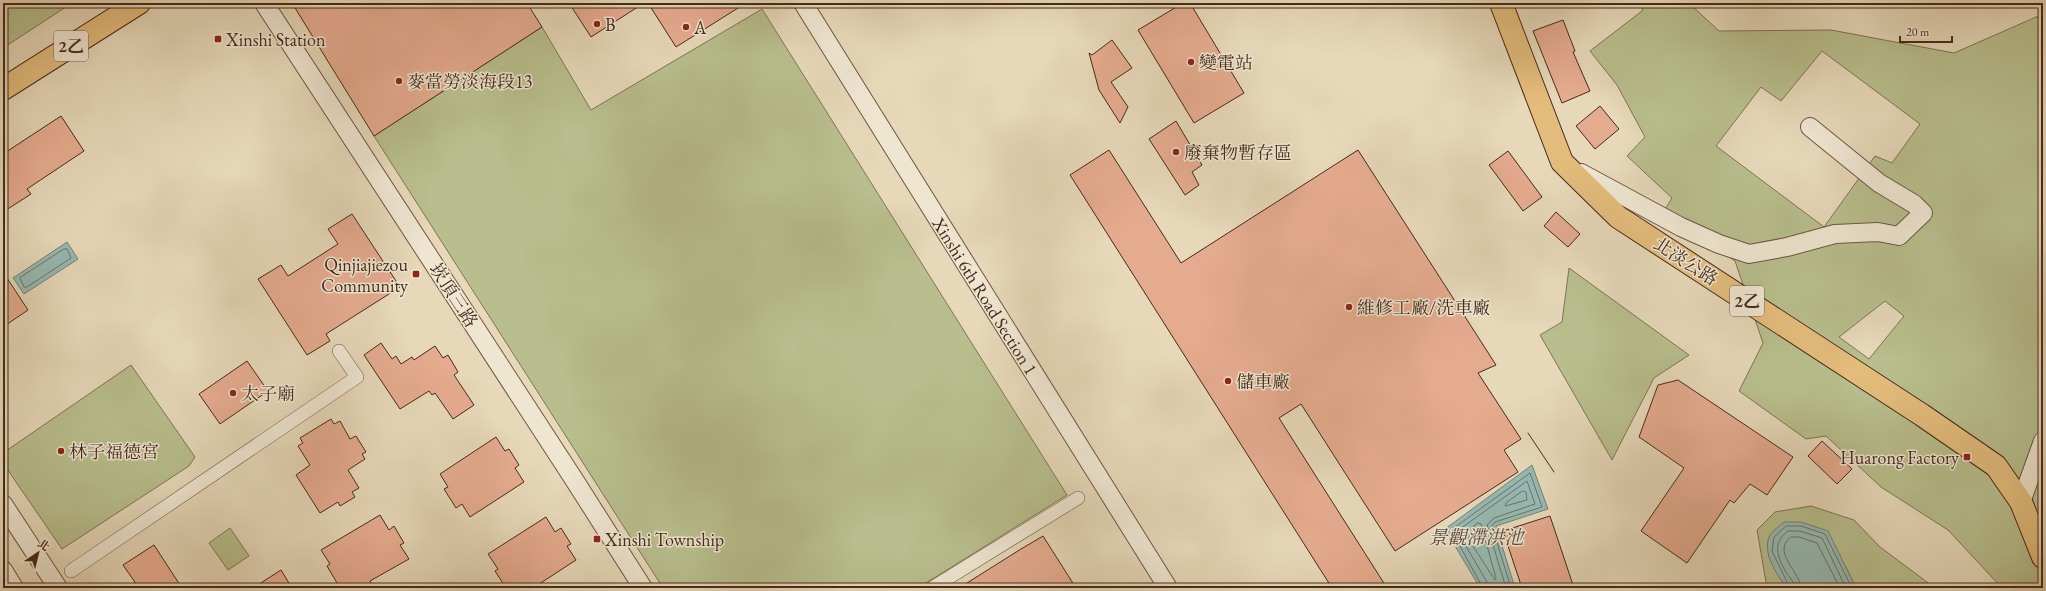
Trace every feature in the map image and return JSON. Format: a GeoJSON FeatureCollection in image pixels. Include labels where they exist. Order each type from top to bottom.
{"type":"FeatureCollection","features":[{"type":"Feature","properties":{"kind":"main road","name":"2乙"},"geometry":{"type":"LineString","coordinates":[[3,89],[138,3]]}},
{"type":"Feature","properties":{"kind":"main road","name":"北淡公路"},"geometry":{"type":"LineString","coordinates":[[1501,3],[1562,162],[1618,217],[1922,415],[1996,466],[2021,502],[2043,557]]}},
{"type":"Feature","properties":{"kind":"street","name":"崁頂三路"},"geometry":{"type":"LineString","coordinates":[[264,3],[643,588]]}},
{"type":"Feature","properties":{"kind":"street","name":"Xinshi 6th Road Section 1"},"geometry":{"type":"LineString","coordinates":[[803,3],[1168,588]]}},
{"type":"Feature","properties":{"kind":"street"},"geometry":{"type":"LineString","coordinates":[[1562,162],[1681,227],[1719,244],[1750,254],[1787,247],[1835,234],[1878,232],[1900,236],[1923,213],[1914,204],[1879,183],[1810,127]]}},
{"type":"Feature","properties":{"kind":"street"},"geometry":{"type":"LineString","coordinates":[[71,571],[357,377],[339,351]]}},
{"type":"Feature","properties":{"kind":"street"},"geometry":{"type":"LineString","coordinates":[[2021,502],[2043,441]]}},
{"type":"Feature","properties":{"kind":"street"},"geometry":{"type":"LineString","coordinates":[[932,588],[1078,498]]}},
{"type":"Feature","properties":{"kind":"street"},"geometry":{"type":"LineString","coordinates":[[3,504],[58,588]]}},
{"type":"Feature","properties":{"kind":"street"},"geometry":{"type":"LineString","coordinates":[[3,570],[14,588]]}},
{"type":"Feature","properties":{"kind":"green space"},"geometry":{"type":"Polygon","coordinates":[[[3,3],[72,3],[3,48],[3,3]]]}},
{"type":"Feature","properties":{"kind":"green space"},"geometry":{"type":"Polygon","coordinates":[[[1643,3],[1689,3],[1719,31],[1831,30],[1954,53],[2043,14],[2043,588],[2002,588],[1948,530],[1881,487],[1826,436],[1806,439],[1739,391],[1763,343],[1735,261],[1664,211],[1672,198],[1627,156],[1645,137],[1617,85],[1590,51],[1642,11],[1643,3]],[[1822,51],[1781,101],[1761,87],[1716,146],[1824,227],[1875,156],[1892,163],[1920,124],[1822,51]],[[1885,301],[1839,337],[1869,359],[1904,316],[1885,301]]]}},
{"type":"Feature","properties":{"kind":"green space"},"geometry":{"type":"Polygon","coordinates":[[[762,9],[1067,495],[918,588],[663,588],[374,136],[542,27],[591,110],[762,9]]]}},
{"type":"Feature","properties":{"kind":"green space"},"geometry":{"type":"Polygon","coordinates":[[[1569,268],[1689,355],[1654,378],[1612,460],[1540,335],[1562,322],[1569,268]]]}},
{"type":"Feature","properties":{"kind":"green space"},"geometry":{"type":"Polygon","coordinates":[[[131,365],[195,457],[189,466],[62,549],[3,463],[3,453],[131,365]]]}},
{"type":"Feature","properties":{"kind":"green space"},"geometry":{"type":"Polygon","coordinates":[[[1811,506],[1854,520],[1880,547],[1935,588],[1856,588],[1846,567],[1779,577],[1787,588],[1767,588],[1757,530],[1775,512],[1811,506]]]}},
{"type":"Feature","properties":{"kind":"green space"},"geometry":{"type":"Polygon","coordinates":[[[230,528],[249,556],[228,570],[209,543],[230,528]]]}},
{"type":"Feature","properties":{"kind":"water"},"geometry":{"type":"Polygon","coordinates":[[[67,242],[78,259],[24,294],[13,278],[67,242]]]}},
{"type":"Feature","properties":{"kind":"water","name":"景觀滯洪池"},"geometry":{"type":"Polygon","coordinates":[[[1532,465],[1548,509],[1496,526],[1515,588],[1480,588],[1445,529],[1532,465]]]}},
{"type":"Feature","properties":{"kind":"water"},"geometry":{"type":"Polygon","coordinates":[[[1784,522],[1801,522],[1828,531],[1856,588],[1787,588],[1771,563],[1767,549],[1770,535],[1784,522]]]}},
{"type":"Feature","properties":{"kind":"building","name":"麥當勞淡海段13"},"geometry":{"type":"Polygon","coordinates":[[[292,3],[527,3],[542,27],[374,136],[292,3]]]}},
{"type":"Feature","properties":{"kind":"building","name":"B"},"geometry":{"type":"Polygon","coordinates":[[[569,3],[644,3],[591,37],[569,3]]]}},
{"type":"Feature","properties":{"kind":"building","name":"A"},"geometry":{"type":"Polygon","coordinates":[[[648,3],[746,3],[676,47],[648,3]]]}},
{"type":"Feature","properties":{"kind":"building","name":"變電站"},"geometry":{"type":"Polygon","coordinates":[[[1183,3],[1190,3],[1244,93],[1194,123],[1138,30],[1183,3]]]}},
{"type":"Feature","properties":{"kind":"building"},"geometry":{"type":"Polygon","coordinates":[[[1563,20],[1575,51],[1573,52],[1590,91],[1562,103],[1533,31],[1563,20]]]}},
{"type":"Feature","properties":{"kind":"building"},"geometry":{"type":"Polygon","coordinates":[[[1112,40],[1132,68],[1111,82],[1128,107],[1120,123],[1099,90],[1089,53],[1092,55],[1112,40]]]}},
{"type":"Feature","properties":{"kind":"building"},"geometry":{"type":"Polygon","coordinates":[[[1600,106],[1619,129],[1595,149],[1576,126],[1600,106]]]}},
{"type":"Feature","properties":{"kind":"building"},"geometry":{"type":"Polygon","coordinates":[[[61,116],[84,151],[27,189],[31,194],[3,212],[3,154],[61,116]]]}},
{"type":"Feature","properties":{"kind":"building","name":"廢棄物暫存區"},"geometry":{"type":"Polygon","coordinates":[[[1176,121],[1202,165],[1192,172],[1199,185],[1185,195],[1149,139],[1176,121]]]}},
{"type":"Feature","properties":{"kind":"building","name":"維修工廠/洗車廠"},"geometry":{"type":"Polygon","coordinates":[[[1109,150],[1181,263],[1358,150],[1496,365],[1478,373],[1521,439],[1504,450],[1518,472],[1395,551],[1301,404],[1279,418],[1387,588],[1332,588],[1070,175],[1109,150]]]}},
{"type":"Feature","properties":{"kind":"building"},"geometry":{"type":"Polygon","coordinates":[[[1508,151],[1542,197],[1523,211],[1489,165],[1508,151]]]}},
{"type":"Feature","properties":{"kind":"building"},"geometry":{"type":"Polygon","coordinates":[[[1556,212],[1580,234],[1568,247],[1544,226],[1556,212]]]}},
{"type":"Feature","properties":{"kind":"building"},"geometry":{"type":"Polygon","coordinates":[[[352,214],[400,287],[326,334],[330,341],[307,355],[258,279],[281,265],[288,276],[338,244],[328,229],[352,214]]]}},
{"type":"Feature","properties":{"kind":"building"},"geometry":{"type":"Polygon","coordinates":[[[3,272],[28,310],[3,327],[3,272]]]}},
{"type":"Feature","properties":{"kind":"building"},"geometry":{"type":"Polygon","coordinates":[[[381,343],[392,359],[396,356],[401,364],[412,357],[414,360],[435,346],[443,358],[448,355],[458,372],[454,375],[474,405],[453,419],[435,393],[432,395],[429,391],[400,409],[364,355],[381,343]]]}},
{"type":"Feature","properties":{"kind":"building","name":"太子廟"},"geometry":{"type":"Polygon","coordinates":[[[247,361],[268,391],[220,424],[199,394],[247,361]]]}},
{"type":"Feature","properties":{"kind":"building"},"geometry":{"type":"Polygon","coordinates":[[[1678,380],[1793,457],[1767,495],[1750,484],[1734,503],[1730,500],[1687,563],[1641,531],[1684,468],[1639,437],[1658,385],[1678,380]]]}},
{"type":"Feature","properties":{"kind":"building"},"geometry":{"type":"Polygon","coordinates":[[[331,419],[334,424],[340,421],[350,439],[356,436],[366,452],[362,454],[365,459],[348,470],[359,488],[352,492],[355,497],[340,506],[338,502],[320,513],[296,475],[310,465],[298,446],[303,443],[300,438],[331,419]]]}},
{"type":"Feature","properties":{"kind":"building"},"geometry":{"type":"Polygon","coordinates":[[[496,437],[505,451],[509,449],[519,465],[515,468],[524,482],[470,517],[462,504],[456,508],[444,489],[448,487],[440,474],[496,437]]]}},
{"type":"Feature","properties":{"kind":"building"},"geometry":{"type":"Polygon","coordinates":[[[1822,441],[1852,469],[1837,484],[1808,456],[1822,441]]]}},
{"type":"Feature","properties":{"kind":"building"},"geometry":{"type":"Polygon","coordinates":[[[380,515],[389,530],[394,526],[404,543],[400,545],[409,559],[370,581],[374,588],[340,588],[327,566],[330,564],[321,550],[380,515]]]}},
{"type":"Feature","properties":{"kind":"building"},"geometry":{"type":"Polygon","coordinates":[[[1550,516],[1574,588],[1522,588],[1503,531],[1550,516]]]}},
{"type":"Feature","properties":{"kind":"building"},"geometry":{"type":"Polygon","coordinates":[[[546,517],[555,532],[561,528],[571,544],[567,546],[576,560],[533,588],[506,588],[495,571],[498,569],[488,554],[546,517]]]}},
{"type":"Feature","properties":{"kind":"building"},"geometry":{"type":"Polygon","coordinates":[[[1043,536],[1076,588],[959,588],[1021,549],[1043,536]]]}},
{"type":"Feature","properties":{"kind":"building"},"geometry":{"type":"Polygon","coordinates":[[[154,545],[182,588],[139,588],[123,565],[154,545]]]}},
{"type":"Feature","properties":{"kind":"building"},"geometry":{"type":"Polygon","coordinates":[[[281,570],[292,588],[253,588],[281,570]]]}},
{"type":"Feature","properties":{"kind":"tram line"},"geometry":{"type":"LineString","coordinates":[[1528,433],[1554,472]]}},
{"type":"Feature","properties":{"kind":"place","name":"B"},"geometry":{"type":"Point","coordinates":[597,24]}},
{"type":"Feature","properties":{"kind":"place","name":"A"},"geometry":{"type":"Point","coordinates":[686,27]}},
{"type":"Feature","properties":{"kind":"place","name":"Xinshi Station"},"geometry":{"type":"Point","coordinates":[218,39]}},
{"type":"Feature","properties":{"kind":"place","name":"變電站"},"geometry":{"type":"Point","coordinates":[1191,62]}},
{"type":"Feature","properties":{"kind":"place","name":"麥當勞淡海段13"},"geometry":{"type":"Point","coordinates":[399,81]}},
{"type":"Feature","properties":{"kind":"place","name":"廢棄物暫存區"},"geometry":{"type":"Point","coordinates":[1176,152]}},
{"type":"Feature","properties":{"kind":"place","name":"Qinjiajiezou Community"},"geometry":{"type":"Point","coordinates":[416,274]}},
{"type":"Feature","properties":{"kind":"place","name":"維修工廠/洗車廠"},"geometry":{"type":"Point","coordinates":[1349,307]}},
{"type":"Feature","properties":{"kind":"place","name":"儲車廠"},"geometry":{"type":"Point","coordinates":[1228,381]}},
{"type":"Feature","properties":{"kind":"place","name":"太子廟"},"geometry":{"type":"Point","coordinates":[233,393]}},
{"type":"Feature","properties":{"kind":"place","name":"林子福德宮"},"geometry":{"type":"Point","coordinates":[61,451]}},
{"type":"Feature","properties":{"kind":"place","name":"Huarong Factory"},"geometry":{"type":"Point","coordinates":[1967,457]}},
{"type":"Feature","properties":{"kind":"place","name":"Xinshi Township"},"geometry":{"type":"Point","coordinates":[597,539]}}]}
